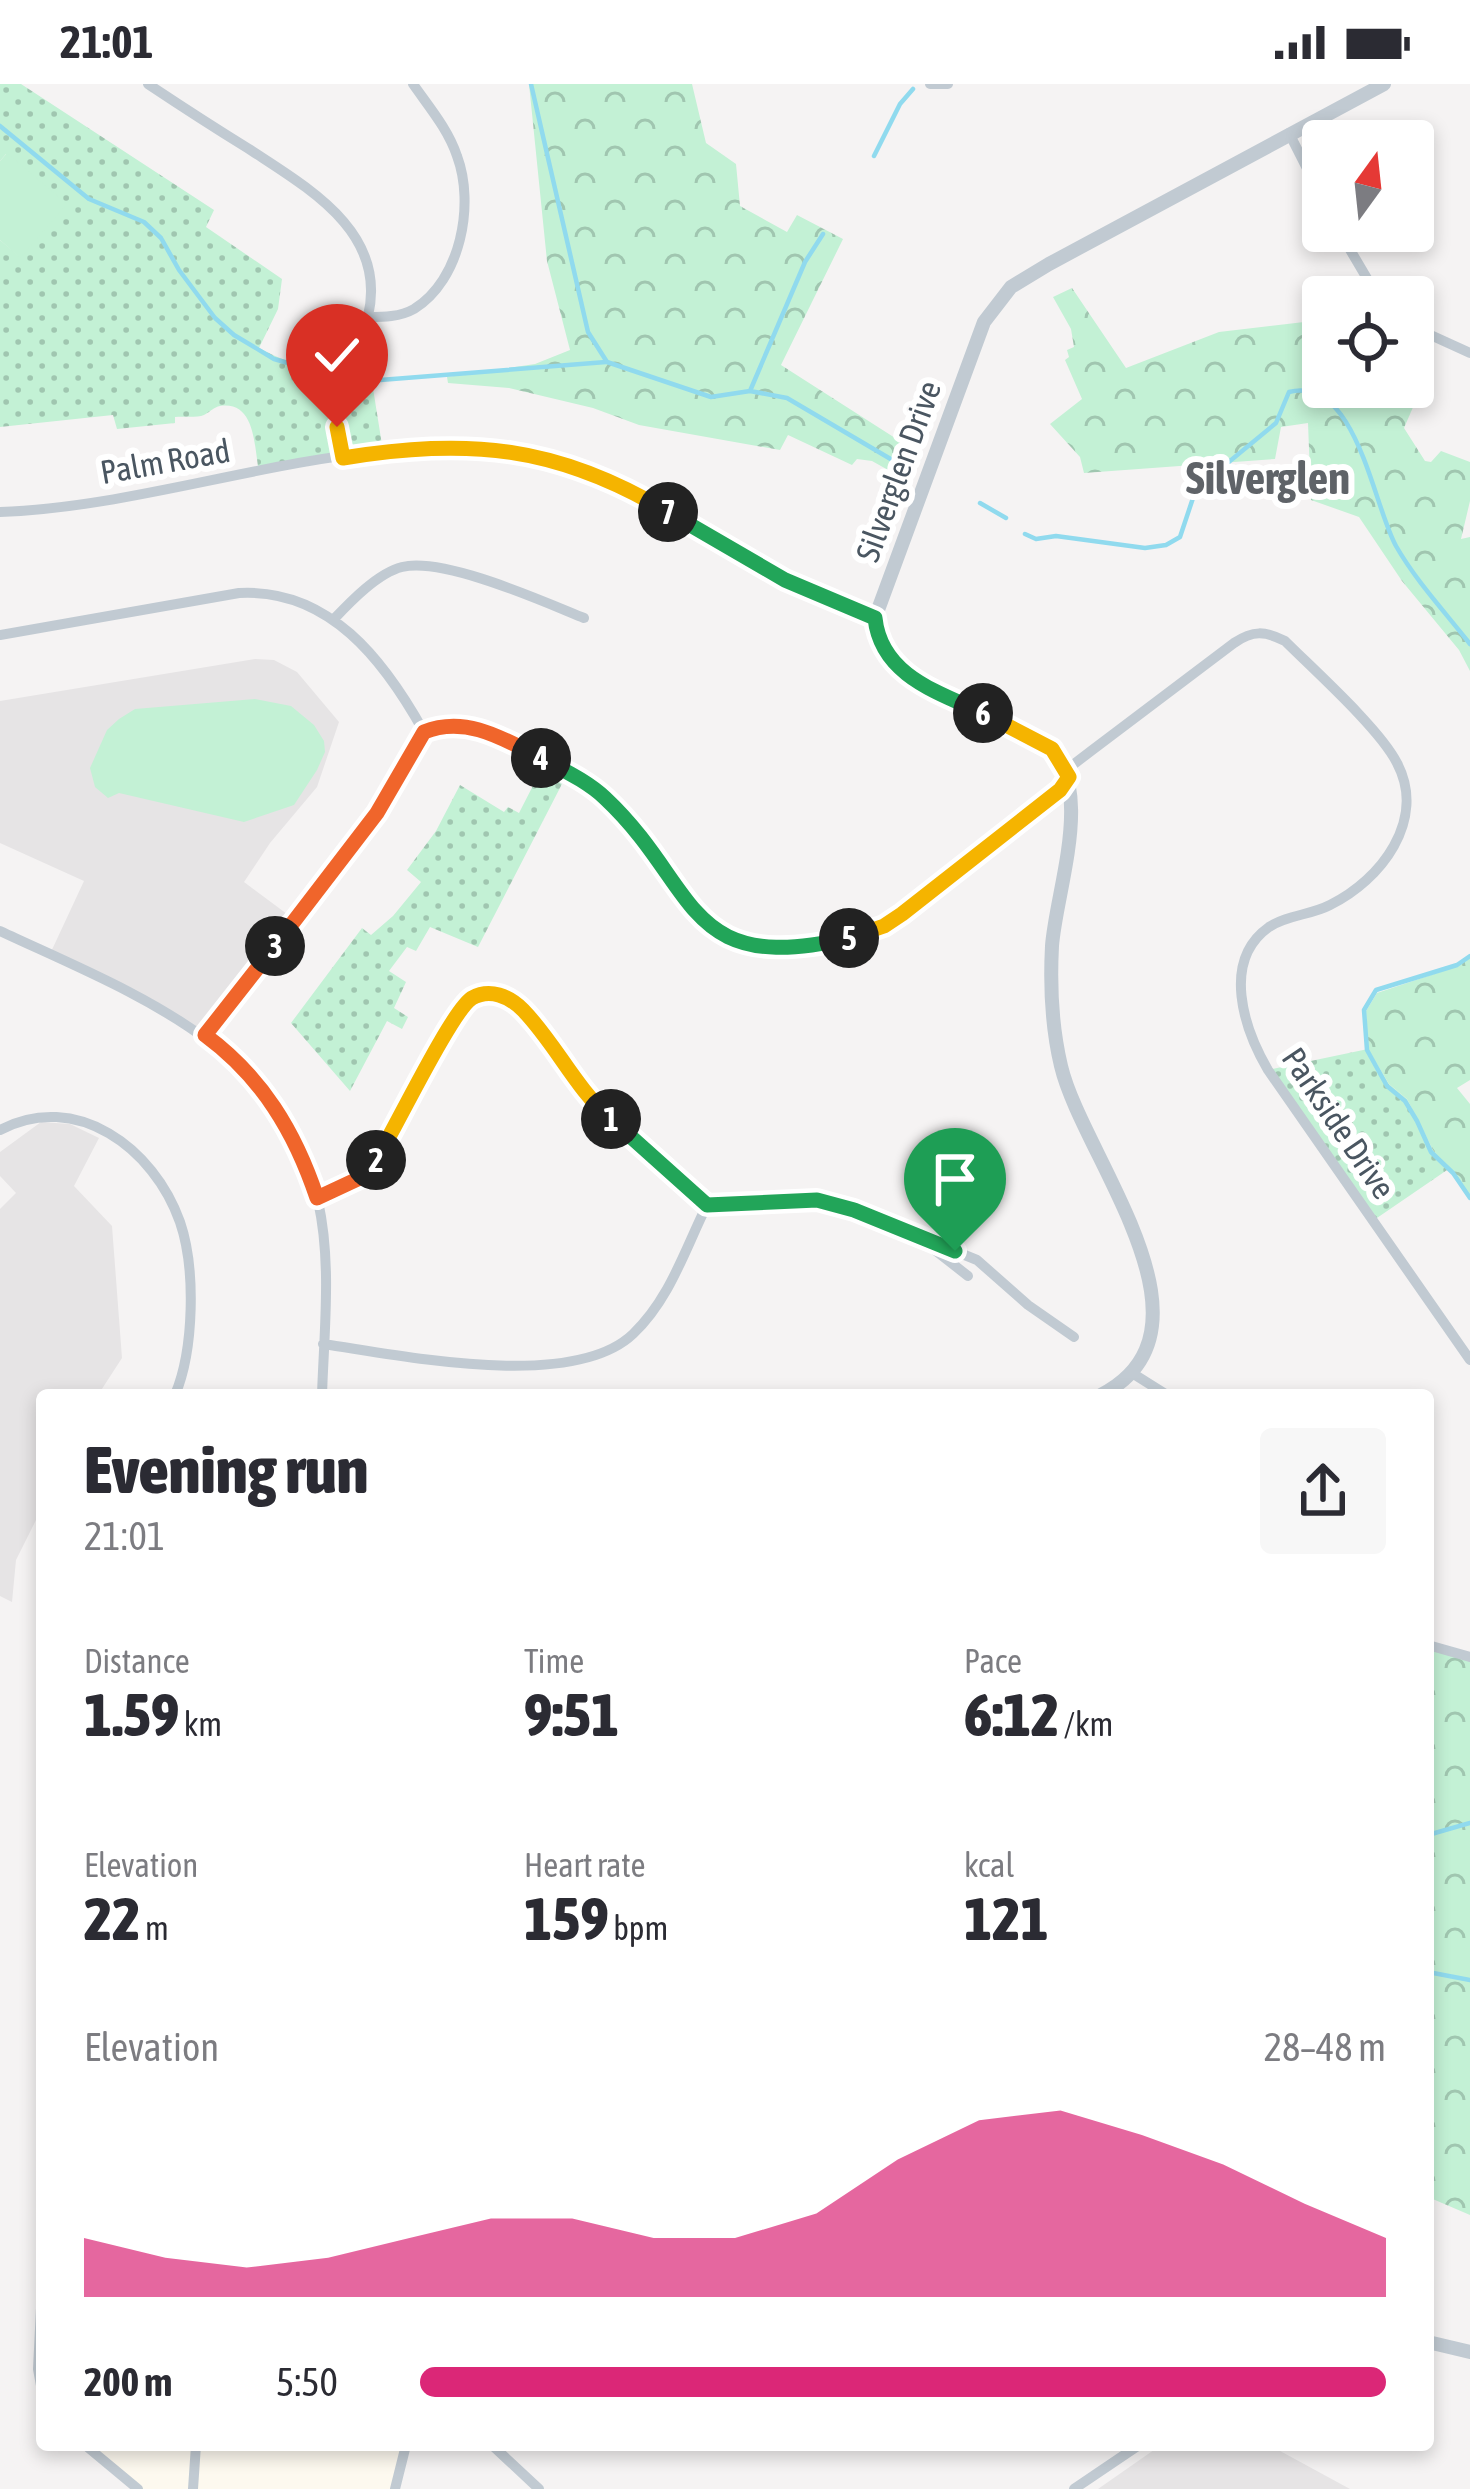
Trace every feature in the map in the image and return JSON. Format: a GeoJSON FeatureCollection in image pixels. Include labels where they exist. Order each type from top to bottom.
{"type":"FeatureCollection","features":[{"type":"Feature","properties":{"kind":"street"},"geometry":{"type":"LineString","coordinates":[[148,84],[332,207],[363,250],[371,290],[368,317],[337,405],[343,458]]}},
{"type":"Feature","properties":{"kind":"street"},"geometry":{"type":"LineString","coordinates":[[368,317],[413,310],[429,296],[460,241],[463,177],[457,154],[413,84]]}},
{"type":"Feature","properties":{"kind":"street"},"geometry":{"type":"LineString","coordinates":[[930,84],[948,84]]}},
{"type":"Feature","properties":{"kind":"street","name":"Silverglen Drive"},"geometry":{"type":"LineString","coordinates":[[875,618],[973,347],[999,299],[1049,263],[1384,84]]}},
{"type":"Feature","properties":{"kind":"street"},"geometry":{"type":"LineString","coordinates":[[1289,134],[1302,159]]}},
{"type":"Feature","properties":{"kind":"street"},"geometry":{"type":"LineString","coordinates":[[1434,337],[1470,353]]}},
{"type":"Feature","properties":{"kind":"street","name":"Palm Road"},"geometry":{"type":"LineString","coordinates":[[0,512],[343,458],[435,446],[486,448],[555,462],[630,490],[785,580],[875,618]]}},
{"type":"Feature","properties":{"kind":"street"},"geometry":{"type":"LineString","coordinates":[[334,619],[389,572],[422,565],[469,576],[584,618]]}},
{"type":"Feature","properties":{"kind":"street"},"geometry":{"type":"LineString","coordinates":[[0,635],[239,593],[300,601],[334,619],[379,664],[424,732]]}},
{"type":"Feature","properties":{"kind":"street"},"geometry":{"type":"LineString","coordinates":[[875,618],[880,645],[905,674],[1045,744],[1069,777],[1070,817],[1053,940],[1057,1041],[1071,1099],[1118,1194],[1150,1288],[1150,1340],[1132,1372],[1109,1389]]}},
{"type":"Feature","properties":{"kind":"street","name":"Parkside Drive"},"geometry":{"type":"LineString","coordinates":[[1069,777],[1090,751],[1234,643],[1265,632],[1285,640],[1389,750],[1399,766],[1407,801],[1397,843],[1340,900],[1278,922],[1257,938],[1242,972],[1243,1011],[1268,1070],[1470,1360]]}},
{"type":"Feature","properties":{"kind":"street"},"geometry":{"type":"LineString","coordinates":[[205,1035],[377,813],[424,732],[454,725],[486,730],[566,771],[604,797],[698,915],[740,942],[780,950],[861,936],[884,926],[1060,790],[1069,777]]}},
{"type":"Feature","properties":{"kind":"street"},"geometry":{"type":"LineString","coordinates":[[0,931],[161,1008],[205,1035],[243,1068],[276,1109],[299,1148],[317,1198],[325,1247],[322,1389]]}},
{"type":"Feature","properties":{"kind":"street"},"geometry":{"type":"LineString","coordinates":[[317,1198],[349,1185],[371,1167],[457,1013],[472,998],[490,994],[519,1006],[590,1099],[707,1205],[817,1200],[854,1210],[977,1260],[1074,1337]]}},
{"type":"Feature","properties":{"kind":"street"},"geometry":{"type":"LineString","coordinates":[[0,1130],[44,1115],[86,1121],[114,1136],[165,1192],[179,1220],[189,1270],[186,1365],[177,1389]]}},
{"type":"Feature","properties":{"kind":"street"},"geometry":{"type":"LineString","coordinates":[[323,1344],[516,1366],[581,1360],[606,1352],[628,1339],[648,1317],[675,1276],[707,1205]]}},
{"type":"Feature","properties":{"kind":"street"},"geometry":{"type":"LineString","coordinates":[[923,1241],[968,1276]]}},
{"type":"Feature","properties":{"kind":"street"},"geometry":{"type":"LineString","coordinates":[[1132,1372],[1158,1389]]}},
{"type":"Feature","properties":{"kind":"street"},"geometry":{"type":"LineString","coordinates":[[1434,1647],[1470,1657]]}},
{"type":"Feature","properties":{"kind":"street"},"geometry":{"type":"LineString","coordinates":[[1434,2343],[1470,2352]]}},
{"type":"Feature","properties":{"kind":"street"},"geometry":{"type":"LineString","coordinates":[[92,2451],[138,2489]]}},
{"type":"Feature","properties":{"kind":"street"},"geometry":{"type":"LineString","coordinates":[[193,2489],[196,2451]]}},
{"type":"Feature","properties":{"kind":"street"},"geometry":{"type":"LineString","coordinates":[[395,2489],[404,2451]]}},
{"type":"Feature","properties":{"kind":"street"},"geometry":{"type":"LineString","coordinates":[[498,2451],[539,2489]]}},
{"type":"Feature","properties":{"kind":"street"},"geometry":{"type":"LineString","coordinates":[[1074,2489],[1129,2451]]}},
{"type":"Feature","properties":{"kind":"shaded area"},"geometry":{"type":"Polygon","coordinates":[[[255,659],[274,660],[297,672],[339,722],[317,787],[244,882],[287,914],[284,919],[292,925],[205,1035],[50,954],[84,881],[0,843],[0,701],[255,659]]]}},
{"type":"Feature","properties":{"kind":"shaded area"},"geometry":{"type":"Polygon","coordinates":[[[41,1122],[70,1124],[99,1138],[74,1186],[112,1226],[122,1358],[102,1389],[36,1389],[36,1520],[16,1560],[12,1602],[0,1596],[0,1209],[16,1193],[0,1176],[0,1152],[41,1122]]]}},
{"type":"Feature","properties":{"kind":"shaded area"},"geometry":{"type":"Polygon","coordinates":[[[92,2451],[406,2451],[396,2489],[137,2489],[92,2451]]]}},
{"type":"Feature","properties":{"kind":"shaded area"},"geometry":{"type":"Polygon","coordinates":[[[1152,2451],[1280,2451],[1350,2489],[1098,2489],[1152,2451]]]}},
{"type":"Feature","properties":{"kind":"green space"},"geometry":{"type":"Polygon","coordinates":[[[0,84],[21,84],[214,210],[206,227],[282,279],[278,309],[259,348],[314,370],[372,382],[383,451],[259,472],[247,418],[232,406],[201,416],[175,417],[175,423],[117,429],[113,415],[0,427],[0,240],[20,257],[6,154],[0,161],[0,84]]]}},
{"type":"Feature","properties":{"kind":"green space"},"geometry":{"type":"Polygon","coordinates":[[[529,84],[692,84],[706,143],[736,164],[740,206],[787,232],[797,215],[843,239],[781,365],[917,452],[906,480],[872,461],[857,459],[852,465],[788,435],[780,450],[639,425],[593,408],[509,388],[448,383],[447,377],[535,364],[570,350],[547,261],[529,84]]]}},
{"type":"Feature","properties":{"kind":"green space"},"geometry":{"type":"Polygon","coordinates":[[[7,153],[67,204],[20,258],[0,240],[0,161],[7,153]]]}},
{"type":"Feature","properties":{"kind":"green space"},"geometry":{"type":"Polygon","coordinates":[[[1072,288],[1126,368],[1219,332],[1302,322],[1302,408],[1413,408],[1404,428],[1425,461],[1431,462],[1441,451],[1470,462],[1470,501],[1461,539],[1470,537],[1470,671],[1359,517],[1311,500],[1308,423],[1281,427],[1275,459],[1084,473],[1080,457],[1050,424],[1082,399],[1065,360],[1067,350],[1074,347],[1071,329],[1053,297],[1072,288]]]}},
{"type":"Feature","properties":{"kind":"green space"},"geometry":{"type":"Polygon","coordinates":[[[255,699],[291,706],[314,725],[324,741],[317,770],[294,805],[244,822],[119,793],[108,798],[95,787],[90,768],[107,730],[135,709],[255,699]]]}},
{"type":"Feature","properties":{"kind":"green space"},"geometry":{"type":"Polygon","coordinates":[[[541,770],[562,784],[478,947],[430,927],[416,951],[407,947],[389,971],[406,982],[394,1008],[408,1017],[402,1029],[387,1021],[350,1091],[291,1023],[362,928],[371,935],[421,882],[407,870],[436,831],[460,785],[504,812],[508,807],[519,813],[541,770]]]}},
{"type":"Feature","properties":{"kind":"green space"},"geometry":{"type":"Polygon","coordinates":[[[1470,958],[1470,1080],[1457,1088],[1470,1104],[1470,1195],[1433,1150],[1407,1099],[1389,1084],[1368,1049],[1366,1011],[1377,993],[1470,958]]]}},
{"type":"Feature","properties":{"kind":"green space"},"geometry":{"type":"Polygon","coordinates":[[[1368,1049],[1389,1084],[1407,1099],[1433,1150],[1450,1168],[1374,1220],[1268,1070],[1368,1049]]]}},
{"type":"Feature","properties":{"kind":"green space"},"geometry":{"type":"Polygon","coordinates":[[[1434,1647],[1470,1657],[1470,2215],[1434,2200],[1434,1647]]]}},
{"type":"Feature","properties":{"kind":"waterway"},"geometry":{"type":"LineString","coordinates":[[531,84],[588,332],[607,362],[711,397],[750,391],[787,398],[911,471]]}},
{"type":"Feature","properties":{"kind":"waterway"},"geometry":{"type":"LineString","coordinates":[[874,156],[900,104],[913,89]]}},
{"type":"Feature","properties":{"kind":"waterway"},"geometry":{"type":"LineString","coordinates":[[0,126],[89,199],[144,222],[161,238],[215,318],[234,335],[274,359],[334,376]]}},
{"type":"Feature","properties":{"kind":"waterway"},"geometry":{"type":"LineString","coordinates":[[750,391],[805,262],[823,234]]}},
{"type":"Feature","properties":{"kind":"waterway"},"geometry":{"type":"LineString","coordinates":[[355,382],[606,362]]}},
{"type":"Feature","properties":{"kind":"waterway"},"geometry":{"type":"LineString","coordinates":[[1025,534],[1036,539],[1056,536],[1145,548],[1166,545],[1180,537],[1196,489],[1276,423],[1289,392],[1312,392],[1331,403],[1346,422],[1396,546],[1470,644]]}},
{"type":"Feature","properties":{"kind":"waterway"},"geometry":{"type":"LineString","coordinates":[[980,503],[1006,518]]}},
{"type":"Feature","properties":{"kind":"waterway"},"geometry":{"type":"LineString","coordinates":[[1470,956],[1457,965],[1376,990],[1364,1010],[1367,1050],[1387,1086],[1405,1101],[1431,1152],[1470,1198]]}},
{"type":"Feature","properties":{"kind":"waterway"},"geometry":{"type":"LineString","coordinates":[[1434,1833],[1470,1823]]}},
{"type":"Feature","properties":{"kind":"waterway"},"geometry":{"type":"LineString","coordinates":[[1434,1973],[1470,1980]]}},
{"type":"Feature","properties":{"kind":"district","name":"Silverglen"},"geometry":{"type":"Point","coordinates":[1268,478]}},
{"type":"Feature","properties":{"kind":"route"},"geometry":{"type":"LineString","coordinates":[[337,427],[343,458],[410,447],[486,448],[555,462],[630,490],[785,580],[875,618],[880,645],[905,674],[1045,744],[1069,777],[1060,790],[884,926],[861,936],[780,950],[740,942],[713,928],[679,895],[604,797],[566,771],[486,730],[454,725],[424,732],[377,813],[205,1035],[243,1068],[276,1109],[299,1148],[317,1198],[349,1185],[371,1167],[457,1013],[472,998],[490,994],[519,1006],[590,1099],[707,1205],[817,1200],[955,1251]]}}]}
